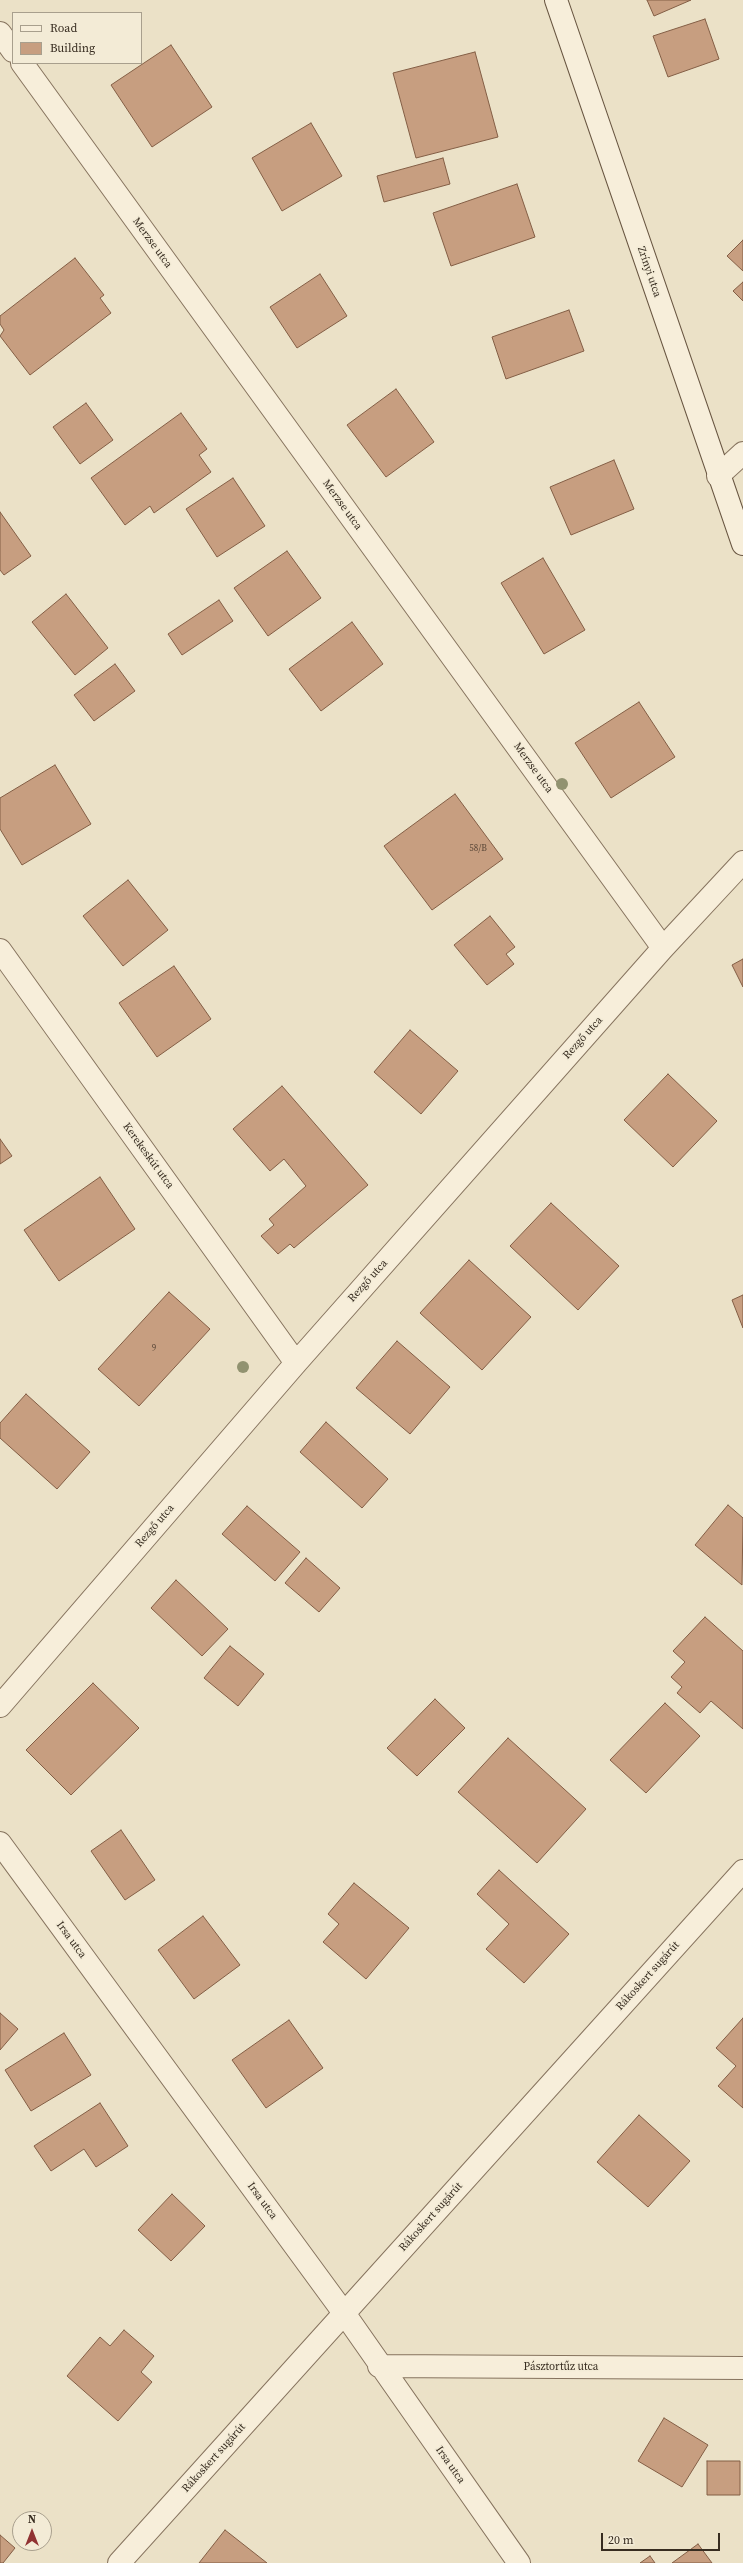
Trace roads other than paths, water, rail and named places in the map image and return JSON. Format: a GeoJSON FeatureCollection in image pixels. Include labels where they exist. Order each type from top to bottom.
{"type":"FeatureCollection","features":[{"type":"Feature","properties":{"kind":"street","name":"Zrínyi utca"},"geometry":{"type":"LineString","coordinates":[[556,0],[718,476],[743,544]]}},
{"type":"Feature","properties":{"kind":"street"},"geometry":{"type":"LineString","coordinates":[[0,33],[12,50]]}},
{"type":"Feature","properties":{"kind":"street","name":"Merzse utca"},"geometry":{"type":"LineString","coordinates":[[23,64],[663,948]]}},
{"type":"Feature","properties":{"kind":"street"},"geometry":{"type":"LineString","coordinates":[[718,476],[743,453]]}},
{"type":"Feature","properties":{"kind":"street","name":"Rezgő utca"},"geometry":{"type":"LineString","coordinates":[[0,1706],[296,1363],[663,948],[743,862]]}},
{"type":"Feature","properties":{"kind":"street","name":"Kerekeskút utca"},"geometry":{"type":"LineString","coordinates":[[0,950],[296,1363]]}},
{"type":"Feature","properties":{"kind":"street","name":"Irsa utca"},"geometry":{"type":"LineString","coordinates":[[0,1843],[344,2313],[379,2366],[519,2563]]}},
{"type":"Feature","properties":{"kind":"street","name":"Rákoskert sugárút"},"geometry":{"type":"LineString","coordinates":[[119,2563],[743,1871]]}},
{"type":"Feature","properties":{"kind":"street","name":"Pásztortűz utca"},"geometry":{"type":"LineString","coordinates":[[379,2366],[743,2368]]}}]}
